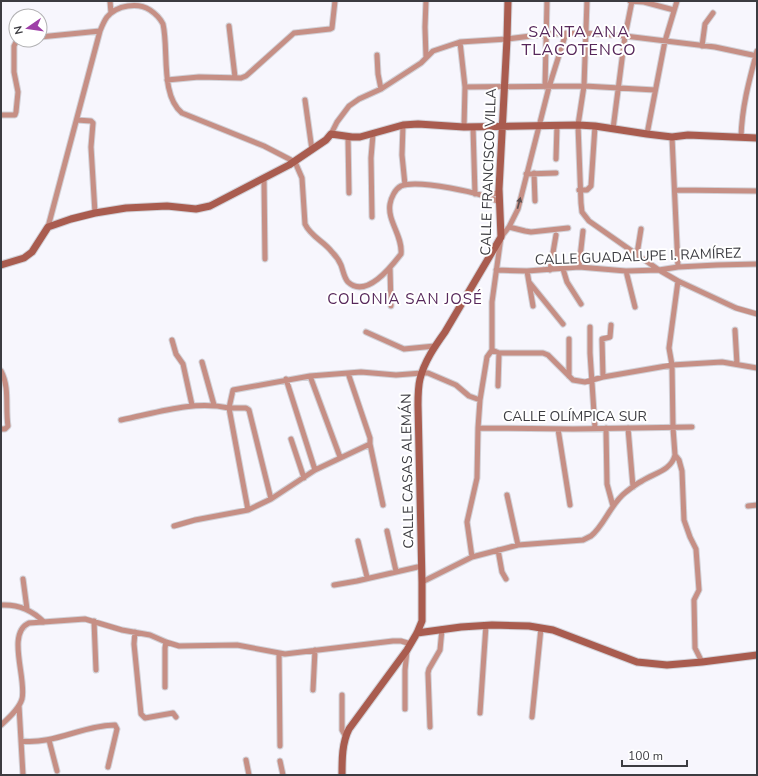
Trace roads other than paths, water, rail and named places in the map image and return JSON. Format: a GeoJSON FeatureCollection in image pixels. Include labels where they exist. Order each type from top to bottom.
{"type":"FeatureCollection","features":[{"type":"Feature","properties":{"kind":"street"},"geometry":{"type":"LineString","coordinates":[[110,1],[111,13]]}},
{"type":"Feature","properties":{"kind":"street"},"geometry":{"type":"LineString","coordinates":[[167,80],[199,77],[241,78],[246,76],[294,33],[332,28],[335,1]]}},
{"type":"Feature","properties":{"kind":"street"},"geometry":{"type":"LineString","coordinates":[[426,1],[426,57]]}},
{"type":"Feature","properties":{"kind":"street","name":"CALLE FRANCISCO VILLA"},"geometry":{"type":"LineString","coordinates":[[472,556],[467,522],[477,478],[480,400],[487,357],[492,350],[492,302],[501,237],[499,189],[508,1]]}},
{"type":"Feature","properties":{"kind":"street"},"geometry":{"type":"LineString","coordinates":[[547,1],[547,87]]}},
{"type":"Feature","properties":{"kind":"street"},"geometry":{"type":"LineString","coordinates":[[586,1],[584,86],[578,126],[579,190],[582,212],[589,221],[659,270],[678,281],[736,308],[757,314]]}},
{"type":"Feature","properties":{"kind":"street"},"geometry":{"type":"LineString","coordinates":[[613,129],[631,1],[644,2],[674,10]]}},
{"type":"Feature","properties":{"kind":"street"},"geometry":{"type":"LineString","coordinates":[[647,134],[665,41],[677,1]]}},
{"type":"Feature","properties":{"kind":"street"},"geometry":{"type":"LineString","coordinates":[[1,264],[24,258],[32,252],[48,227],[100,31],[105,20],[111,13],[121,8],[133,6],[149,9],[159,17],[163,24],[167,80],[174,104],[177,109],[182,113],[264,146],[294,162],[302,178],[305,224],[310,233],[330,248],[339,260],[347,281],[356,287],[369,285],[390,268],[401,254],[402,249],[390,217],[389,206],[392,196],[398,188],[405,185],[432,185],[484,196],[499,202]]}},
{"type":"Feature","properties":{"kind":"street"},"geometry":{"type":"LineString","coordinates":[[702,46],[705,24],[713,12]]}},
{"type":"Feature","properties":{"kind":"street"},"geometry":{"type":"LineString","coordinates":[[229,26],[235,77]]}},
{"type":"Feature","properties":{"kind":"street"},"geometry":{"type":"LineString","coordinates":[[48,36],[100,31]]}},
{"type":"Feature","properties":{"kind":"street","name":"CALLE CASAS ALEMÁN"},"geometry":{"type":"LineString","coordinates":[[342,775],[342,753],[346,737],[352,723],[409,647],[417,634],[422,621],[418,405],[422,373],[435,346],[445,332],[518,209],[539,126],[547,87],[566,33]]}},
{"type":"Feature","properties":{"kind":"street"},"geometry":{"type":"LineString","coordinates":[[48,227],[95,214],[126,208],[167,206],[200,208],[210,206],[294,162],[326,140],[349,106],[358,99],[381,89],[421,63],[433,51],[460,42],[547,34],[585,33],[626,36],[715,47],[757,54],[742,114],[741,137]]}},
{"type":"Feature","properties":{"kind":"street"},"geometry":{"type":"LineString","coordinates":[[460,42],[465,87],[464,127]]}},
{"type":"Feature","properties":{"kind":"street"},"geometry":{"type":"LineString","coordinates":[[1,115],[15,115],[16,112],[18,92],[14,72],[14,48]]}},
{"type":"Feature","properties":{"kind":"street"},"geometry":{"type":"LineString","coordinates":[[377,56],[381,89]]}},
{"type":"Feature","properties":{"kind":"street"},"geometry":{"type":"LineString","coordinates":[[465,87],[584,86],[655,90]]}},
{"type":"Feature","properties":{"kind":"street"},"geometry":{"type":"LineString","coordinates":[[305,100],[312,150]]}},
{"type":"Feature","properties":{"kind":"street"},"geometry":{"type":"LineString","coordinates":[[77,120],[92,121],[91,147],[95,214]]}},
{"type":"Feature","properties":{"kind":"street"},"geometry":{"type":"LineString","coordinates":[[331,134],[348,137],[360,137],[403,125],[418,124],[464,127],[595,126],[672,137],[688,135],[757,138]]}},
{"type":"Feature","properties":{"kind":"street"},"geometry":{"type":"LineString","coordinates":[[403,125],[402,155],[405,185]]}},
{"type":"Feature","properties":{"kind":"street"},"geometry":{"type":"LineString","coordinates":[[556,159],[557,126]]}},
{"type":"Feature","properties":{"kind":"street"},"geometry":{"type":"LineString","coordinates":[[579,190],[587,190],[591,186],[595,126]]}},
{"type":"Feature","properties":{"kind":"street"},"geometry":{"type":"LineString","coordinates":[[473,127],[475,194]]}},
{"type":"Feature","properties":{"kind":"street"},"geometry":{"type":"LineString","coordinates":[[372,217],[371,158],[373,134]]}},
{"type":"Feature","properties":{"kind":"street"},"geometry":{"type":"LineString","coordinates":[[348,137],[349,193]]}},
{"type":"Feature","properties":{"kind":"street"},"geometry":{"type":"LineString","coordinates":[[672,137],[678,267]]}},
{"type":"Feature","properties":{"kind":"street"},"geometry":{"type":"LineString","coordinates":[[534,173],[535,201]]}},
{"type":"Feature","properties":{"kind":"street"},"geometry":{"type":"LineString","coordinates":[[526,174],[556,173]]}},
{"type":"Feature","properties":{"kind":"street"},"geometry":{"type":"LineString","coordinates":[[264,179],[265,259]]}},
{"type":"Feature","properties":{"kind":"street"},"geometry":{"type":"LineString","coordinates":[[484,196],[497,193],[499,189]]}},
{"type":"Feature","properties":{"kind":"street"},"geometry":{"type":"LineString","coordinates":[[675,190],[757,191]]}},
{"type":"Feature","properties":{"kind":"street"},"geometry":{"type":"LineString","coordinates":[[509,226],[531,232],[568,228]]}},
{"type":"Feature","properties":{"kind":"street"},"geometry":{"type":"LineString","coordinates":[[637,254],[641,229]]}},
{"type":"Feature","properties":{"kind":"street"},"geometry":{"type":"LineString","coordinates":[[579,267],[583,230]]}},
{"type":"Feature","properties":{"kind":"street"},"geometry":{"type":"LineString","coordinates":[[550,270],[556,235]]}},
{"type":"Feature","properties":{"kind":"street","name":"CALLE GUADALUPE I. RAMÍREZ"},"geometry":{"type":"LineString","coordinates":[[496,270],[527,271],[579,267],[626,271],[659,270],[678,267],[757,264]]}},
{"type":"Feature","properties":{"kind":"street"},"geometry":{"type":"LineString","coordinates":[[390,268],[391,306]]}},
{"type":"Feature","properties":{"kind":"street"},"geometry":{"type":"LineString","coordinates":[[563,268],[567,282],[581,304]]}},
{"type":"Feature","properties":{"kind":"street"},"geometry":{"type":"LineString","coordinates":[[527,271],[532,306]]}},
{"type":"Feature","properties":{"kind":"street"},"geometry":{"type":"LineString","coordinates":[[626,271],[635,307]]}},
{"type":"Feature","properties":{"kind":"street"},"geometry":{"type":"LineString","coordinates":[[422,582],[472,556],[518,545],[582,540],[591,536],[624,493],[642,480],[661,472],[674,461],[672,365],[669,348],[678,281]]}},
{"type":"Feature","properties":{"kind":"street"},"geometry":{"type":"LineString","coordinates":[[529,282],[563,324]]}},
{"type":"Feature","properties":{"kind":"street"},"geometry":{"type":"LineString","coordinates":[[603,377],[602,340],[610,337],[611,325]]}},
{"type":"Feature","properties":{"kind":"street"},"geometry":{"type":"LineString","coordinates":[[590,327],[595,428]]}},
{"type":"Feature","properties":{"kind":"street"},"geometry":{"type":"LineString","coordinates":[[735,330],[737,364]]}},
{"type":"Feature","properties":{"kind":"street"},"geometry":{"type":"LineString","coordinates":[[366,332],[404,349],[435,346]]}},
{"type":"Feature","properties":{"kind":"street"},"geometry":{"type":"LineString","coordinates":[[569,339],[569,376]]}},
{"type":"Feature","properties":{"kind":"street"},"geometry":{"type":"LineString","coordinates":[[172,340],[176,354],[183,364],[192,406]]}},
{"type":"Feature","properties":{"kind":"street"},"geometry":{"type":"LineString","coordinates":[[492,350],[499,353],[543,353],[548,355],[573,380],[577,382],[592,381],[603,377],[672,365],[722,362],[757,368]]}},
{"type":"Feature","properties":{"kind":"street"},"geometry":{"type":"LineString","coordinates":[[498,386],[499,353]]}},
{"type":"Feature","properties":{"kind":"street"},"geometry":{"type":"LineString","coordinates":[[202,362],[214,405]]}},
{"type":"Feature","properties":{"kind":"street"},"geometry":{"type":"LineString","coordinates":[[1,371],[4,376],[7,392],[8,426],[5,429],[1,429]]}},
{"type":"Feature","properties":{"kind":"street"},"geometry":{"type":"LineString","coordinates":[[248,510],[229,408],[232,391],[234,390],[310,376],[361,372],[396,375],[422,373],[456,385],[469,396],[480,400]]}},
{"type":"Feature","properties":{"kind":"street"},"geometry":{"type":"LineString","coordinates":[[348,373],[370,438],[383,505]]}},
{"type":"Feature","properties":{"kind":"street"},"geometry":{"type":"LineString","coordinates":[[310,376],[340,457]]}},
{"type":"Feature","properties":{"kind":"street"},"geometry":{"type":"LineString","coordinates":[[286,380],[315,470]]}},
{"type":"Feature","properties":{"kind":"street"},"geometry":{"type":"LineString","coordinates":[[121,420],[192,406],[214,405],[229,408],[246,408],[249,410],[271,499]]}},
{"type":"Feature","properties":{"kind":"street","name":"CALLE OLÍMPICA SUR"},"geometry":{"type":"LineString","coordinates":[[478,428],[558,429],[692,427]]}},
{"type":"Feature","properties":{"kind":"street"},"geometry":{"type":"LineString","coordinates":[[606,428],[607,484],[613,506]]}},
{"type":"Feature","properties":{"kind":"street"},"geometry":{"type":"LineString","coordinates":[[628,428],[633,487]]}},
{"type":"Feature","properties":{"kind":"street"},"geometry":{"type":"LineString","coordinates":[[558,429],[570,505]]}},
{"type":"Feature","properties":{"kind":"street"},"geometry":{"type":"LineString","coordinates":[[291,439],[304,478]]}},
{"type":"Feature","properties":{"kind":"street"},"geometry":{"type":"LineString","coordinates":[[174,526],[195,520],[248,510],[271,499],[315,470],[370,444]]}},
{"type":"Feature","properties":{"kind":"street"},"geometry":{"type":"LineString","coordinates":[[675,455],[681,466],[684,520],[696,549],[699,590],[694,600],[695,648],[702,662]]}},
{"type":"Feature","properties":{"kind":"street"},"geometry":{"type":"LineString","coordinates":[[507,495],[518,545]]}},
{"type":"Feature","properties":{"kind":"street"},"geometry":{"type":"LineString","coordinates":[[748,506],[757,505]]}},
{"type":"Feature","properties":{"kind":"street"},"geometry":{"type":"LineString","coordinates":[[387,531],[396,572]]}},
{"type":"Feature","properties":{"kind":"street"},"geometry":{"type":"LineString","coordinates":[[358,541],[367,578]]}},
{"type":"Feature","properties":{"kind":"street"},"geometry":{"type":"LineString","coordinates":[[498,550],[502,572],[506,579]]}},
{"type":"Feature","properties":{"kind":"street"},"geometry":{"type":"LineString","coordinates":[[334,585],[422,566]]}},
{"type":"Feature","properties":{"kind":"street"},"geometry":{"type":"LineString","coordinates":[[23,579],[27,609]]}},
{"type":"Feature","properties":{"kind":"street"},"geometry":{"type":"LineString","coordinates":[[1,605],[18,606],[27,609],[44,622]]}},
{"type":"Feature","properties":{"kind":"street"},"geometry":{"type":"LineString","coordinates":[[23,775],[19,706],[23,693],[18,651],[20,634],[24,625],[29,623],[85,619],[150,635],[166,642],[187,646],[237,645],[279,653],[294,653],[401,641],[409,647],[405,670],[405,709]]}},
{"type":"Feature","properties":{"kind":"street"},"geometry":{"type":"LineString","coordinates":[[94,621],[96,670]]}},
{"type":"Feature","properties":{"kind":"street"},"geometry":{"type":"LineString","coordinates":[[417,634],[442,629],[486,625],[529,626],[553,630],[637,662],[667,665],[702,662],[757,654]]}},
{"type":"Feature","properties":{"kind":"street"},"geometry":{"type":"LineString","coordinates":[[480,712],[486,625]]}},
{"type":"Feature","properties":{"kind":"street"},"geometry":{"type":"LineString","coordinates":[[532,717],[541,628]]}},
{"type":"Feature","properties":{"kind":"street"},"geometry":{"type":"LineString","coordinates":[[430,727],[428,673],[440,650],[442,629]]}},
{"type":"Feature","properties":{"kind":"street"},"geometry":{"type":"LineString","coordinates":[[135,632],[134,644],[141,714],[145,718],[172,713],[176,717]]}},
{"type":"Feature","properties":{"kind":"street"},"geometry":{"type":"LineString","coordinates":[[165,687],[166,642]]}},
{"type":"Feature","properties":{"kind":"street"},"geometry":{"type":"LineString","coordinates":[[314,690],[315,650]]}},
{"type":"Feature","properties":{"kind":"street"},"geometry":{"type":"LineString","coordinates":[[279,653],[280,746]]}},
{"type":"Feature","properties":{"kind":"street"},"geometry":{"type":"LineString","coordinates":[[342,695],[342,730],[346,737]]}},
{"type":"Feature","properties":{"kind":"street"},"geometry":{"type":"LineString","coordinates":[[1,725],[19,706]]}},
{"type":"Feature","properties":{"kind":"street"},"geometry":{"type":"LineString","coordinates":[[21,741],[28,742],[49,740],[100,726],[115,726],[117,729],[108,767]]}},
{"type":"Feature","properties":{"kind":"street"},"geometry":{"type":"LineString","coordinates":[[49,740],[57,771]]}},
{"type":"Feature","properties":{"kind":"street"},"geometry":{"type":"LineString","coordinates":[[246,760],[249,775]]}},
{"type":"Feature","properties":{"kind":"street"},"geometry":{"type":"LineString","coordinates":[[280,761],[283,775]]}},
{"type":"Feature","properties":{"kind":"district","name":"SANTA ANA TLACOTENCO"},"geometry":{"type":"Point","coordinates":[579,40]}},
{"type":"Feature","properties":{"kind":"district","name":"COLONIA SAN JOSÉ"},"geometry":{"type":"Point","coordinates":[405,299]}}]}
